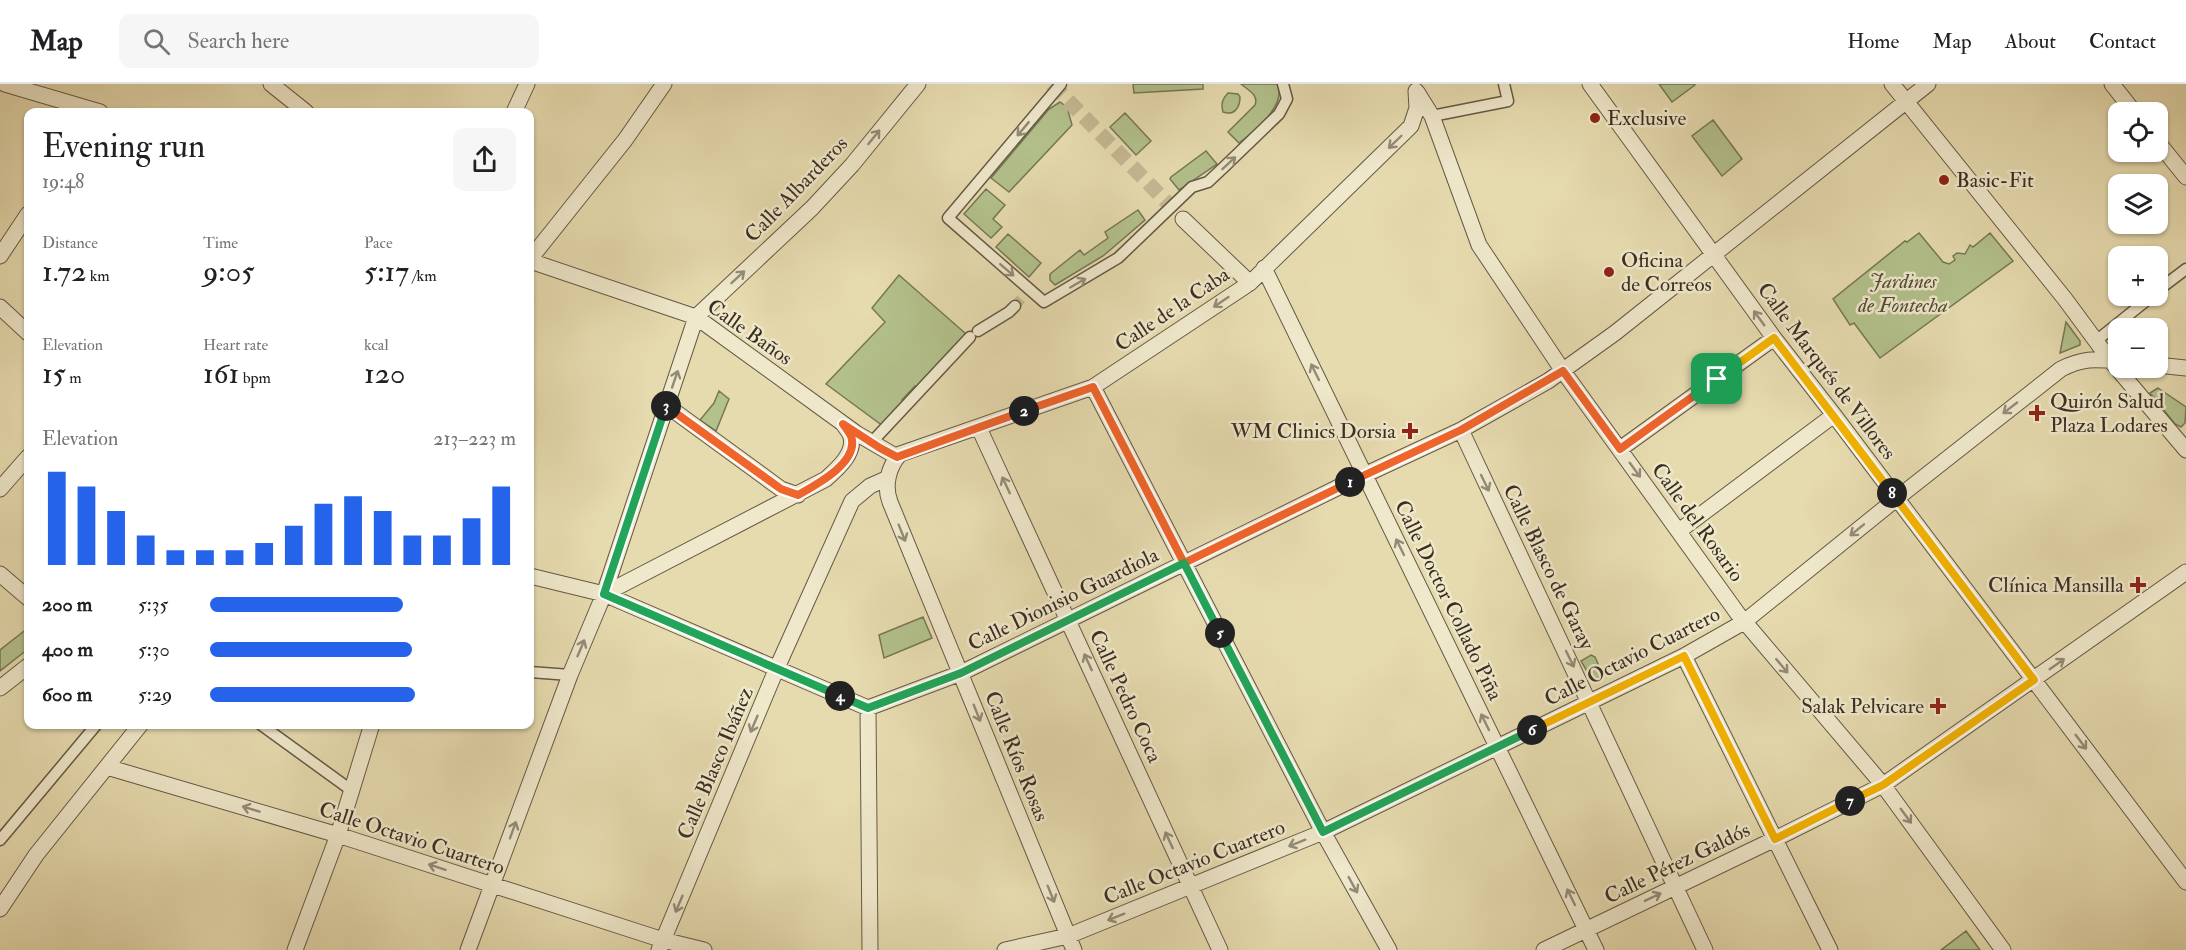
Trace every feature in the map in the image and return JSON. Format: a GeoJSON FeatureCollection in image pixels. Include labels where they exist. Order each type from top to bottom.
{"type":"FeatureCollection","features":[{"type":"Feature","properties":{"kind":"street"},"geometry":{"type":"LineString","coordinates":[[5,84],[85,108]]}},
{"type":"Feature","properties":{"kind":"street"},"geometry":{"type":"LineString","coordinates":[[271,84],[301,108]]}},
{"type":"Feature","properties":{"kind":"street"},"geometry":{"type":"LineString","coordinates":[[516,108],[527,84]]}},
{"type":"Feature","properties":{"kind":"street"},"geometry":{"type":"LineString","coordinates":[[534,255],[625,140],[664,84]]}},
{"type":"Feature","properties":{"kind":"street","name":"Calle Albarderos"},"geometry":{"type":"LineString","coordinates":[[696,317],[812,208],[852,165],[918,84]]}},
{"type":"Feature","properties":{"kind":"street"},"geometry":{"type":"LineString","coordinates":[[1061,84],[948,218],[1044,302],[1118,258],[1192,187],[1208,182],[1279,114],[1287,99],[1283,84]]}},
{"type":"Feature","properties":{"kind":"street"},"geometry":{"type":"LineString","coordinates":[[1432,116],[1508,101],[1504,84]]}},
{"type":"Feature","properties":{"kind":"street","name":"Calle Marqués de Villores"},"geometry":{"type":"LineString","coordinates":[[1590,84],[1774,338],[2186,882]]}},
{"type":"Feature","properties":{"kind":"street"},"geometry":{"type":"LineString","coordinates":[[1892,84],[2108,354]]}},
{"type":"Feature","properties":{"kind":"street","name":"Calle Dionisio Guardiola"},"geometry":{"type":"LineString","coordinates":[[868,708],[961,673],[1365,474],[1461,430],[1563,371],[1714,255],[1929,84]]}},
{"type":"Feature","properties":{"kind":"street"},"geometry":{"type":"LineString","coordinates":[[2112,84],[2126,102]]}},
{"type":"Feature","properties":{"kind":"street","name":"Calle del Rosario"},"geometry":{"type":"LineString","coordinates":[[1415,88],[1432,116],[1479,245],[1563,371],[1744,622],[1883,785],[2003,950]]}},
{"type":"Feature","properties":{"kind":"street","name":"Calle de la Caba"},"geometry":{"type":"LineString","coordinates":[[897,457],[1093,387],[1250,283],[1411,126],[1417,108],[1415,88]]}},
{"type":"Feature","properties":{"kind":"street"},"geometry":{"type":"LineString","coordinates":[[2168,155],[2186,177]]}},
{"type":"Feature","properties":{"kind":"street"},"geometry":{"type":"LineString","coordinates":[[1183,219],[1250,283]]}},
{"type":"Feature","properties":{"kind":"street"},"geometry":{"type":"LineString","coordinates":[[0,256],[24,220]]}},
{"type":"Feature","properties":{"kind":"street","name":"Calle Baños"},"geometry":{"type":"LineString","coordinates":[[534,261],[696,317],[843,424],[897,457]]}},
{"type":"Feature","properties":{"kind":"street","name":"Calle Doctor Collado Piña"},"geometry":{"type":"LineString","coordinates":[[1264,268],[1596,950]]}},
{"type":"Feature","properties":{"kind":"street"},"geometry":{"type":"LineString","coordinates":[[2168,283],[2186,269]]}},
{"type":"Feature","properties":{"kind":"street"},"geometry":{"type":"LineString","coordinates":[[871,443],[974,334],[1009,312],[1029,289]]}},
{"type":"Feature","properties":{"kind":"street"},"geometry":{"type":"LineString","coordinates":[[2096,340],[2139,306]]}},
{"type":"Feature","properties":{"kind":"street"},"geometry":{"type":"LineString","coordinates":[[0,307],[24,329]]}},
{"type":"Feature","properties":{"kind":"street"},"geometry":{"type":"LineString","coordinates":[[468,950],[570,675],[604,594],[696,317]]}},
{"type":"Feature","properties":{"kind":"street"},"geometry":{"type":"LineString","coordinates":[[1620,449],[1774,338]]}},
{"type":"Feature","properties":{"kind":"street","name":"Calle Octavio Cuartero"},"geometry":{"type":"LineString","coordinates":[[1005,950],[1071,943],[1191,887],[1323,832],[1684,656],[1744,622],[2056,372],[2073,362],[2088,358],[2108,360]]}},
{"type":"Feature","properties":{"kind":"street"},"geometry":{"type":"LineString","coordinates":[[2168,366],[2186,368]]}},
{"type":"Feature","properties":{"kind":"street"},"geometry":{"type":"LineString","coordinates":[[2126,378],[2186,450]]}},
{"type":"Feature","properties":{"kind":"street"},"geometry":{"type":"LineString","coordinates":[[1093,387],[1323,832],[1389,950]]}},
{"type":"Feature","properties":{"kind":"street"},"geometry":{"type":"LineString","coordinates":[[666,405],[781,489],[798,495]]}},
{"type":"Feature","properties":{"kind":"street"},"geometry":{"type":"LineString","coordinates":[[1679,531],[1834,415]]}},
{"type":"Feature","properties":{"kind":"street"},"geometry":{"type":"LineString","coordinates":[[604,594],[826,479],[850,452],[851,438],[843,424]]}},
{"type":"Feature","properties":{"kind":"street","name":"Calle Pedro Coca"},"geometry":{"type":"LineString","coordinates":[[979,428],[1220,950]]}},
{"type":"Feature","properties":{"kind":"street","name":"Calle Blasco de Garay"},"geometry":{"type":"LineString","coordinates":[[1461,430],[1705,950]]}},
{"type":"Feature","properties":{"kind":"street"},"geometry":{"type":"LineString","coordinates":[[888,478],[897,457]]}},
{"type":"Feature","properties":{"kind":"street"},"geometry":{"type":"LineString","coordinates":[[0,489],[24,462]]}},
{"type":"Feature","properties":{"kind":"street","name":"Calle Blasco Ibáñez"},"geometry":{"type":"LineString","coordinates":[[661,945],[776,670],[852,501],[870,486],[888,478]]}},
{"type":"Feature","properties":{"kind":"street","name":"Calle Ríos Rosas"},"geometry":{"type":"LineString","coordinates":[[888,478],[886,493],[1071,943]]}},
{"type":"Feature","properties":{"kind":"street","name":"Calle Pérez Galdós"},"geometry":{"type":"LineString","coordinates":[[1544,950],[1883,785],[2186,572]]}},
{"type":"Feature","properties":{"kind":"street"},"geometry":{"type":"LineString","coordinates":[[0,574],[24,595]]}},
{"type":"Feature","properties":{"kind":"street"},"geometry":{"type":"LineString","coordinates":[[534,577],[604,594],[868,708],[870,950]]}},
{"type":"Feature","properties":{"kind":"street"},"geometry":{"type":"LineString","coordinates":[[1684,656],[1830,950]]}},
{"type":"Feature","properties":{"kind":"street"},"geometry":{"type":"LineString","coordinates":[[0,688],[24,669]]}},
{"type":"Feature","properties":{"kind":"street"},"geometry":{"type":"LineString","coordinates":[[534,672],[570,675]]}},
{"type":"Feature","properties":{"kind":"street"},"geometry":{"type":"LineString","coordinates":[[0,840],[93,729]]}},
{"type":"Feature","properties":{"kind":"street"},"geometry":{"type":"LineString","coordinates":[[0,909],[36,855],[137,729]]}},
{"type":"Feature","properties":{"kind":"street"},"geometry":{"type":"LineString","coordinates":[[267,729],[351,790]]}},
{"type":"Feature","properties":{"kind":"street"},"geometry":{"type":"LineString","coordinates":[[299,949],[338,836],[370,729]]}},
{"type":"Feature","properties":{"kind":"street","name":"Calle Octavio Cuartero"},"geometry":{"type":"LineString","coordinates":[[107,766],[492,885],[661,945],[704,950]]}},
{"type":"Feature","properties":{"kind":"green space"},"geometry":{"type":"Polygon","coordinates":[[[1133,84],[1203,84],[1203,89],[1134,93],[1133,84]]]}},
{"type":"Feature","properties":{"kind":"green space"},"geometry":{"type":"Polygon","coordinates":[[[1241,84],[1277,84],[1279,92],[1278,100],[1268,117],[1239,143],[1228,132],[1255,105],[1256,101],[1252,93],[1241,84]]]}},
{"type":"Feature","properties":{"kind":"green space"},"geometry":{"type":"Polygon","coordinates":[[[1659,84],[1694,84],[1695,85],[1672,102],[1659,84]]]}},
{"type":"Feature","properties":{"kind":"green space"},"geometry":{"type":"Polygon","coordinates":[[[1228,93],[1238,94],[1240,97],[1238,108],[1230,113],[1223,112],[1222,109],[1223,100],[1228,93]]]}},
{"type":"Feature","properties":{"kind":"green space"},"geometry":{"type":"Polygon","coordinates":[[[1060,102],[1067,107],[1072,125],[1009,192],[991,178],[1049,109],[1060,102]]]}},
{"type":"Feature","properties":{"kind":"green space"},"geometry":{"type":"Polygon","coordinates":[[[1125,113],[1151,141],[1136,155],[1110,127],[1125,113]]]}},
{"type":"Feature","properties":{"kind":"green space"},"geometry":{"type":"Polygon","coordinates":[[[1713,120],[1742,159],[1722,176],[1692,136],[1713,120]]]}},
{"type":"Feature","properties":{"kind":"green space"},"geometry":{"type":"Polygon","coordinates":[[[1206,151],[1217,164],[1179,190],[1170,179],[1171,177],[1206,151]]]}},
{"type":"Feature","properties":{"kind":"green space"},"geometry":{"type":"Polygon","coordinates":[[[986,189],[1005,205],[993,219],[1002,227],[991,238],[964,214],[986,189]]]}},
{"type":"Feature","properties":{"kind":"green space"},"geometry":{"type":"Polygon","coordinates":[[[1138,210],[1145,220],[1103,256],[1055,285],[1050,280],[1050,274],[1080,250],[1084,255],[1108,238],[1105,232],[1138,210]]]}},
{"type":"Feature","properties":{"kind":"green space","name":"Jardines de Fontecha"},"geometry":{"type":"Polygon","coordinates":[[[1919,233],[1943,262],[1949,264],[1955,260],[1953,256],[1957,253],[1965,254],[1970,245],[1973,247],[1990,233],[2013,261],[1880,358],[1854,323],[1850,325],[1833,299],[1905,241],[1907,242],[1919,233]]]}},
{"type":"Feature","properties":{"kind":"green space"},"geometry":{"type":"Polygon","coordinates":[[[1008,234],[1041,263],[1029,277],[996,247],[1008,234]]]}},
{"type":"Feature","properties":{"kind":"green space"},"geometry":{"type":"Polygon","coordinates":[[[899,275],[966,334],[918,388],[915,386],[902,400],[903,404],[883,426],[826,384],[885,322],[872,308],[899,275]]]}},
{"type":"Feature","properties":{"kind":"green space"},"geometry":{"type":"Polygon","coordinates":[[[2066,322],[2080,341],[2080,345],[2060,353],[2066,322]]]}},
{"type":"Feature","properties":{"kind":"green space"},"geometry":{"type":"Polygon","coordinates":[[[2158,388],[2186,407],[2185,423],[2181,427],[2175,424],[2150,393],[2158,388]]]}},
{"type":"Feature","properties":{"kind":"green space"},"geometry":{"type":"Polygon","coordinates":[[[719,391],[729,399],[716,431],[700,420],[714,403],[719,391]]]}},
{"type":"Feature","properties":{"kind":"green space"},"geometry":{"type":"Polygon","coordinates":[[[923,617],[932,638],[884,658],[879,635],[923,617]]]}},
{"type":"Feature","properties":{"kind":"green space"},"geometry":{"type":"Polygon","coordinates":[[[24,631],[24,652],[0,671],[0,650],[24,631]]]}},
{"type":"Feature","properties":{"kind":"green space"},"geometry":{"type":"Polygon","coordinates":[[[1591,655],[1595,657],[1603,675],[1595,679],[1591,678],[1581,661],[1591,655]]]}},
{"type":"Feature","properties":{"kind":"green space"},"geometry":{"type":"Polygon","coordinates":[[[1966,931],[1980,950],[1941,950],[1966,931]]]}},
{"type":"Feature","properties":{"kind":"tunnel"},"geometry":{"type":"LineString","coordinates":[[1052,84],[1183,219]]}},
{"type":"Feature","properties":{"kind":"tunnel"},"geometry":{"type":"LineString","coordinates":[[1015,306],[1021,299]]}},
{"type":"Feature","properties":{"kind":"place","name":"Exclusive"},"geometry":{"type":"Point","coordinates":[1595,118]}},
{"type":"Feature","properties":{"kind":"place","name":"Basic-Fit"},"geometry":{"type":"Point","coordinates":[1944,180]}},
{"type":"Feature","properties":{"kind":"place","name":"Oficina de Correos"},"geometry":{"type":"Point","coordinates":[1609,272]}},
{"type":"Feature","properties":{"kind":"place","name":"Quirón Salud Plaza Lodares"},"geometry":{"type":"Point","coordinates":[2037,413]}},
{"type":"Feature","properties":{"kind":"place","name":"WM Clinics Dorsia"},"geometry":{"type":"Point","coordinates":[1410,431]}},
{"type":"Feature","properties":{"kind":"place","name":"Clínica Mansilla"},"geometry":{"type":"Point","coordinates":[2138,585]}},
{"type":"Feature","properties":{"kind":"place","name":"Salak Pelvicare"},"geometry":{"type":"Point","coordinates":[1938,706]}},
{"type":"Feature","properties":{"kind":"route"},"geometry":{"type":"LineString","coordinates":[[1717,379],[1620,449],[1563,371],[1461,430],[1365,474],[1184,563],[1093,387],[900,454],[897,457],[843,424],[851,438],[850,452],[826,479],[798,495],[781,489],[666,405],[604,594],[868,708],[961,673],[1184,563],[1323,832],[1684,656],[1775,839],[1883,785],[2034,680],[1774,338],[1717,379]]}}]}
